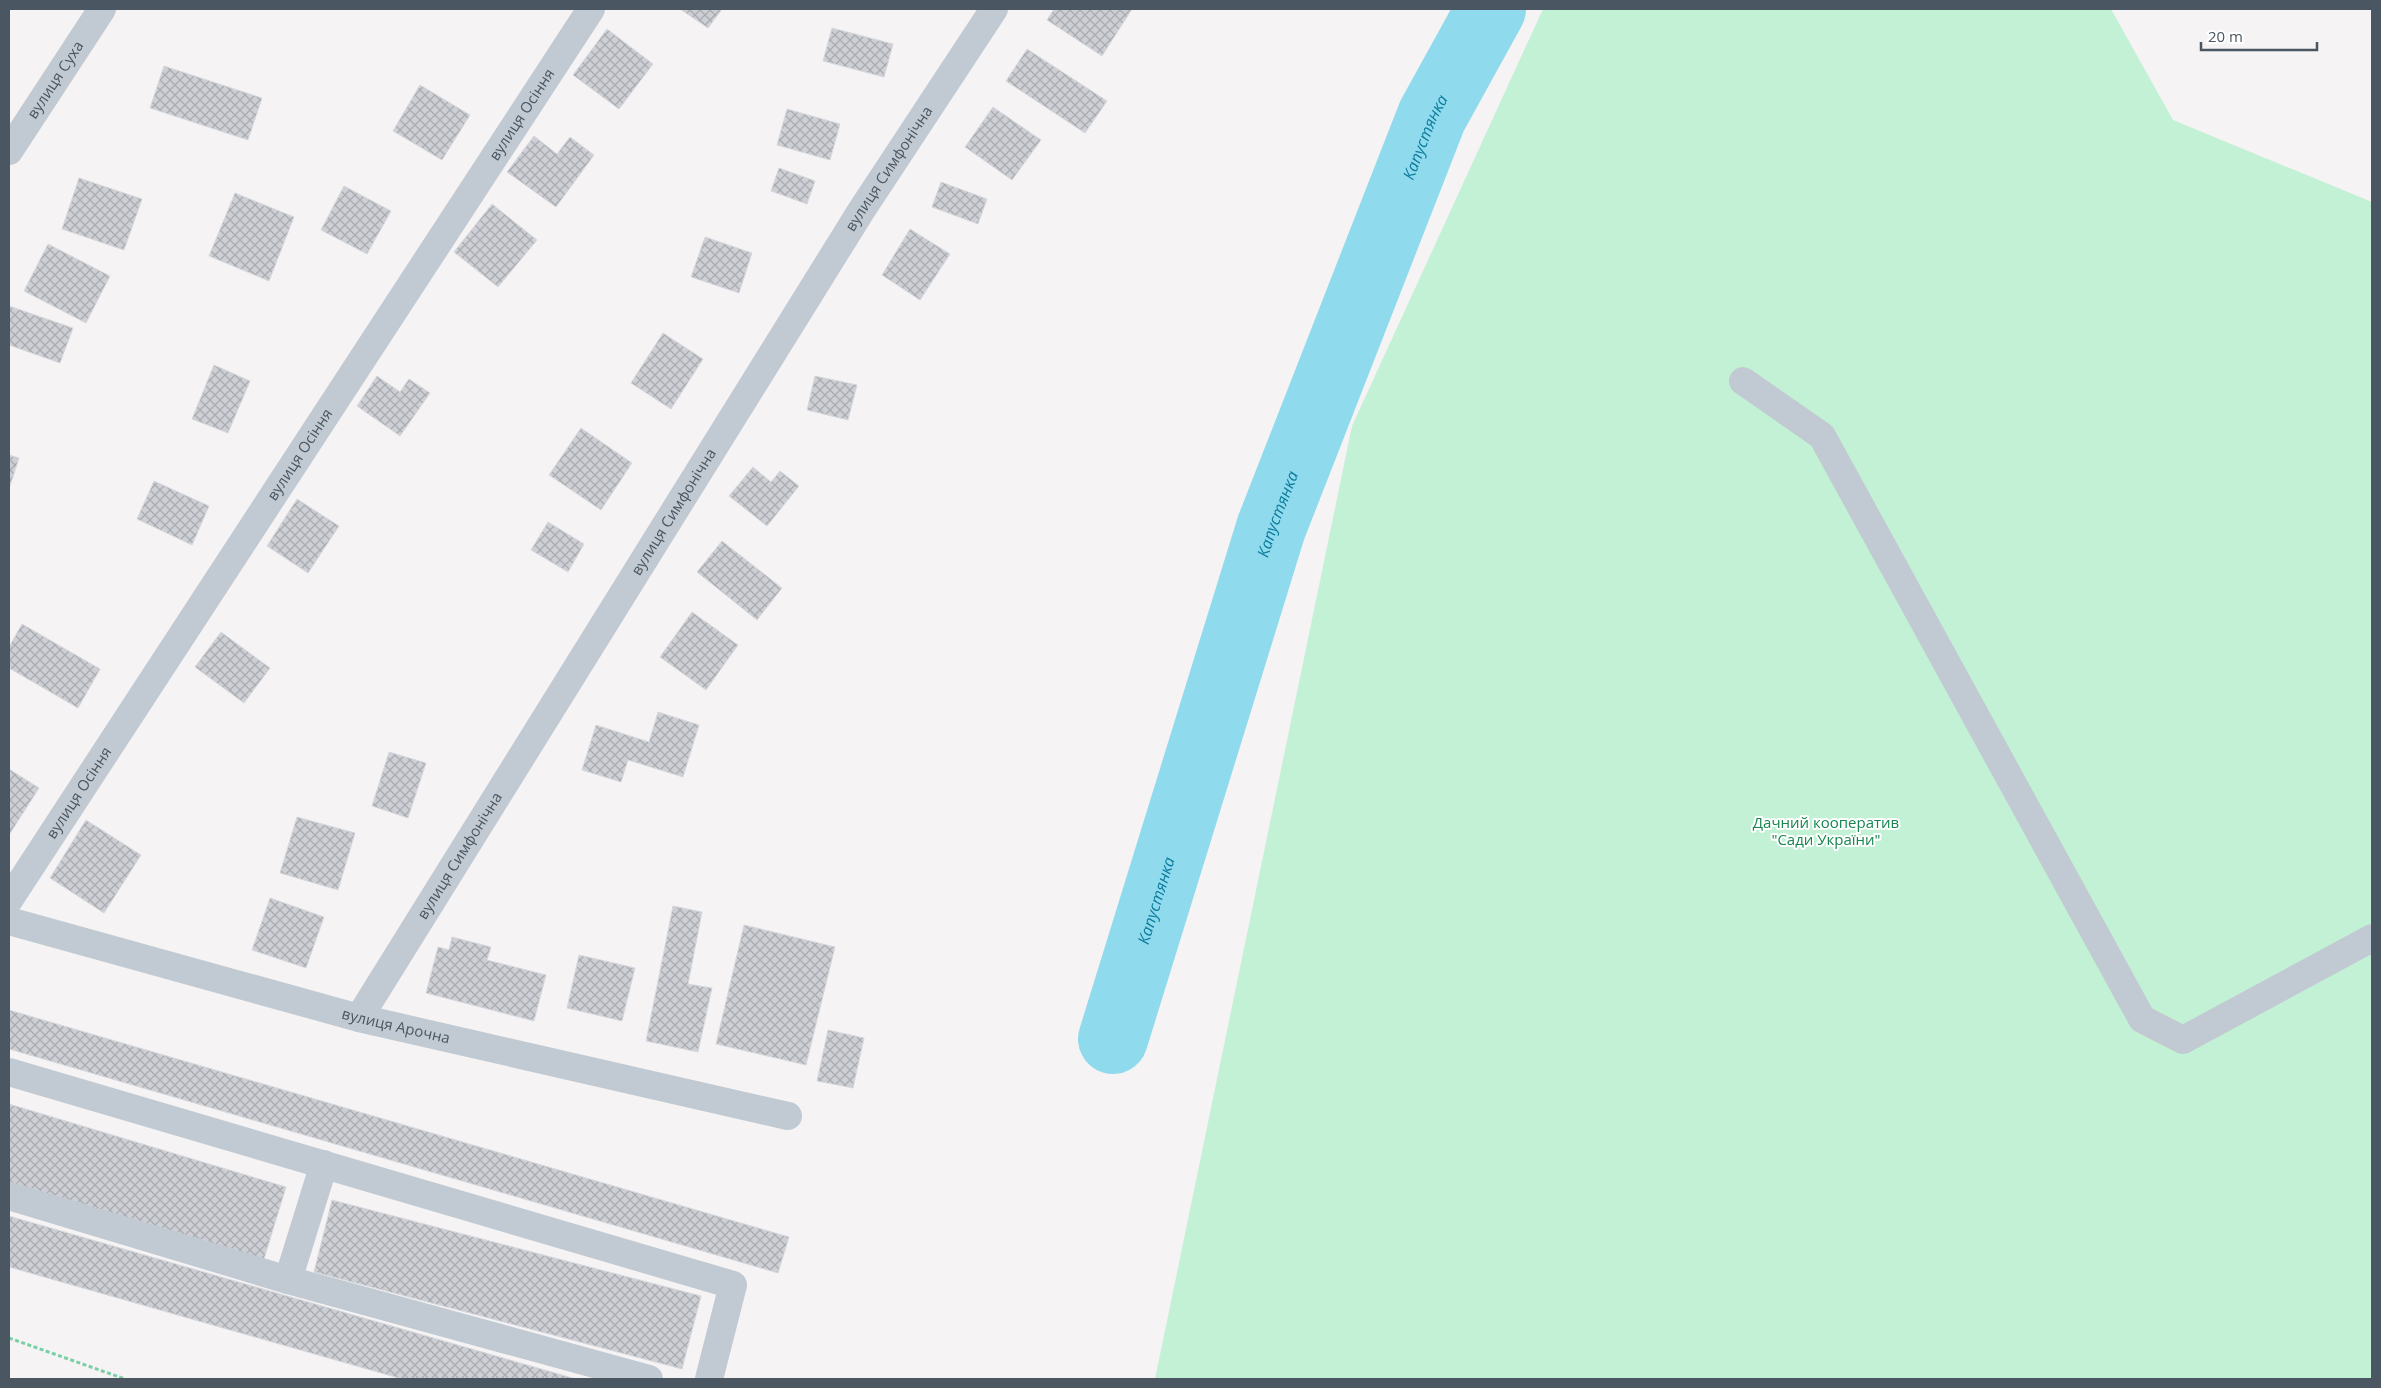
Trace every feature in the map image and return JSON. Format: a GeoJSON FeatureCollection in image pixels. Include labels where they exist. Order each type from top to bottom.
{"type":"FeatureCollection","features":[{"type":"Feature","properties":{"kind":"street","name":"вулиця Суха"},"geometry":{"type":"LineString","coordinates":[[9,151],[102,9]]}},
{"type":"Feature","properties":{"kind":"street","name":"вулиця Осіння"},"geometry":{"type":"LineString","coordinates":[[9,900],[591,9]]}},
{"type":"Feature","properties":{"kind":"street","name":"вулиця Симфонічна"},"geometry":{"type":"LineString","coordinates":[[358,1018],[861,211],[994,9]]}},
{"type":"Feature","properties":{"kind":"street"},"geometry":{"type":"LineString","coordinates":[[1743,381],[1822,436],[2142,1019],[2183,1040],[2372,938]]}},
{"type":"Feature","properties":{"kind":"street","name":"вулиця Арочна"},"geometry":{"type":"LineString","coordinates":[[9,921],[358,1018],[788,1116]]}},
{"type":"Feature","properties":{"kind":"street"},"geometry":{"type":"LineString","coordinates":[[9,1072],[733,1285],[709,1379]]}},
{"type":"Feature","properties":{"kind":"street"},"geometry":{"type":"LineString","coordinates":[[288,1280],[324,1164]]}},
{"type":"Feature","properties":{"kind":"street"},"geometry":{"type":"LineString","coordinates":[[9,1196],[288,1280],[649,1379]]}},
{"type":"Feature","properties":{"kind":"path"},"geometry":{"type":"LineString","coordinates":[[9,1338],[125,1379]]}},
{"type":"Feature","properties":{"kind":"green space","name":"Дачний кооператив \"Сади України\""},"geometry":{"type":"Polygon","coordinates":[[[1543,9],[2111,9],[2173,120],[2372,202],[2372,1379],[1155,1379],[1352,426],[1543,9]]]}},
{"type":"Feature","properties":{"kind":"building"},"geometry":{"type":"Polygon","coordinates":[[[680,9],[722,9],[708,28],[680,9]]]}},
{"type":"Feature","properties":{"kind":"building"},"geometry":{"type":"Polygon","coordinates":[[[1054,9],[1132,9],[1102,56],[1047,20],[1054,9]]]}},
{"type":"Feature","properties":{"kind":"building"},"geometry":{"type":"Polygon","coordinates":[[[832,28],[893,44],[884,77],[823,61],[832,28]]]}},
{"type":"Feature","properties":{"kind":"building"},"geometry":{"type":"Polygon","coordinates":[[[607,29],[653,64],[619,109],[573,75],[607,29]]]}},
{"type":"Feature","properties":{"kind":"building"},"geometry":{"type":"Polygon","coordinates":[[[1027,49],[1107,101],[1085,133],[1006,81],[1027,49]]]}},
{"type":"Feature","properties":{"kind":"building"},"geometry":{"type":"Polygon","coordinates":[[[164,66],[262,98],[248,140],[150,108],[164,66]]]}},
{"type":"Feature","properties":{"kind":"building"},"geometry":{"type":"Polygon","coordinates":[[[420,85],[470,115],[442,160],[393,131],[420,85]]]}},
{"type":"Feature","properties":{"kind":"building"},"geometry":{"type":"Polygon","coordinates":[[[993,107],[1041,140],[1012,180],[965,147],[993,107]]]}},
{"type":"Feature","properties":{"kind":"building"},"geometry":{"type":"Polygon","coordinates":[[[787,109],[840,124],[830,160],[777,145],[787,109]]]}},
{"type":"Feature","properties":{"kind":"building"},"geometry":{"type":"Polygon","coordinates":[[[534,136],[557,154],[570,137],[594,155],[556,207],[507,172],[534,136]]]}},
{"type":"Feature","properties":{"kind":"building"},"geometry":{"type":"Polygon","coordinates":[[[779,168],[815,181],[807,204],[771,191],[779,168]]]}},
{"type":"Feature","properties":{"kind":"building"},"geometry":{"type":"Polygon","coordinates":[[[79,178],[142,199],[124,250],[62,229],[79,178]]]}},
{"type":"Feature","properties":{"kind":"building"},"geometry":{"type":"Polygon","coordinates":[[[941,182],[987,199],[978,224],[932,207],[941,182]]]}},
{"type":"Feature","properties":{"kind":"building"},"geometry":{"type":"Polygon","coordinates":[[[344,186],[391,211],[367,254],[321,230],[344,186]]]}},
{"type":"Feature","properties":{"kind":"building"},"geometry":{"type":"Polygon","coordinates":[[[235,193],[294,217],[269,281],[209,256],[235,193]]]}},
{"type":"Feature","properties":{"kind":"building"},"geometry":{"type":"Polygon","coordinates":[[[492,204],[537,240],[498,287],[454,252],[492,204]]]}},
{"type":"Feature","properties":{"kind":"building"},"geometry":{"type":"Polygon","coordinates":[[[910,229],[950,254],[920,300],[882,275],[910,229]]]}},
{"type":"Feature","properties":{"kind":"building"},"geometry":{"type":"Polygon","coordinates":[[[705,237],[752,253],[739,293],[691,277],[705,237]]]}},
{"type":"Feature","properties":{"kind":"building"},"geometry":{"type":"Polygon","coordinates":[[[48,244],[110,276],[86,323],[24,291],[48,244]]]}},
{"type":"Feature","properties":{"kind":"building"},"geometry":{"type":"Polygon","coordinates":[[[9,306],[73,328],[60,363],[9,345],[9,306]]]}},
{"type":"Feature","properties":{"kind":"building"},"geometry":{"type":"Polygon","coordinates":[[[663,333],[703,359],[671,409],[631,383],[663,333]]]}},
{"type":"Feature","properties":{"kind":"building"},"geometry":{"type":"Polygon","coordinates":[[[214,365],[250,381],[228,433],[192,419],[214,365]]]}},
{"type":"Feature","properties":{"kind":"building"},"geometry":{"type":"Polygon","coordinates":[[[377,376],[400,392],[409,379],[430,393],[400,436],[357,406],[377,376]]]}},
{"type":"Feature","properties":{"kind":"building"},"geometry":{"type":"Polygon","coordinates":[[[815,376],[857,385],[848,420],[807,410],[815,376]]]}},
{"type":"Feature","properties":{"kind":"building"},"geometry":{"type":"Polygon","coordinates":[[[581,428],[632,463],[601,510],[549,475],[581,428]]]}},
{"type":"Feature","properties":{"kind":"building"},"geometry":{"type":"Polygon","coordinates":[[[9,455],[19,458],[9,489],[9,455]]]}},
{"type":"Feature","properties":{"kind":"building"},"geometry":{"type":"Polygon","coordinates":[[[753,467],[771,482],[780,471],[799,486],[767,526],[729,496],[753,467]]]}},
{"type":"Feature","properties":{"kind":"building"},"geometry":{"type":"Polygon","coordinates":[[[154,481],[209,506],[192,545],[137,519],[154,481]]]}},
{"type":"Feature","properties":{"kind":"building"},"geometry":{"type":"Polygon","coordinates":[[[297,499],[339,526],[308,573],[267,546],[297,499]]]}},
{"type":"Feature","properties":{"kind":"building"},"geometry":{"type":"Polygon","coordinates":[[[548,522],[584,544],[568,572],[531,550],[548,522]]]}},
{"type":"Feature","properties":{"kind":"building"},"geometry":{"type":"Polygon","coordinates":[[[722,541],[782,588],[757,620],[697,572],[722,541]]]}},
{"type":"Feature","properties":{"kind":"building"},"geometry":{"type":"Polygon","coordinates":[[[692,612],[738,645],[706,690],[660,657],[692,612]]]}},
{"type":"Feature","properties":{"kind":"building"},"geometry":{"type":"Polygon","coordinates":[[[22,624],[100,669],[78,708],[9,668],[9,647],[22,624]]]}},
{"type":"Feature","properties":{"kind":"building"},"geometry":{"type":"Polygon","coordinates":[[[221,632],[270,668],[244,703],[195,667],[221,632]]]}},
{"type":"Feature","properties":{"kind":"building"},"geometry":{"type":"Polygon","coordinates":[[[658,712],[699,725],[683,777],[628,760],[621,782],[582,770],[596,725],[649,742],[658,712]]]}},
{"type":"Feature","properties":{"kind":"building"},"geometry":{"type":"Polygon","coordinates":[[[389,752],[426,763],[408,818],[372,806],[389,752]]]}},
{"type":"Feature","properties":{"kind":"building"},"geometry":{"type":"Polygon","coordinates":[[[9,769],[39,788],[9,835],[9,769]]]}},
{"type":"Feature","properties":{"kind":"building"},"geometry":{"type":"Polygon","coordinates":[[[297,817],[355,833],[338,890],[280,873],[297,817]]]}},
{"type":"Feature","properties":{"kind":"building"},"geometry":{"type":"Polygon","coordinates":[[[86,820],[141,855],[104,913],[50,878],[86,820]]]}},
{"type":"Feature","properties":{"kind":"building"},"geometry":{"type":"Polygon","coordinates":[[[270,898],[324,917],[306,968],[252,950],[270,898]]]}},
{"type":"Feature","properties":{"kind":"building"},"geometry":{"type":"Polygon","coordinates":[[[673,906],[702,912],[688,984],[712,988],[698,1052],[646,1041],[673,906]]]}},
{"type":"Feature","properties":{"kind":"building"},"geometry":{"type":"Polygon","coordinates":[[[744,925],[835,947],[806,1065],[716,1044],[744,925]]]}},
{"type":"Feature","properties":{"kind":"building"},"geometry":{"type":"Polygon","coordinates":[[[452,937],[491,947],[487,960],[546,975],[534,1021],[426,993],[438,947],[449,950],[452,937]]]}},
{"type":"Feature","properties":{"kind":"building"},"geometry":{"type":"Polygon","coordinates":[[[579,955],[635,968],[622,1021],[567,1008],[579,955]]]}},
{"type":"Feature","properties":{"kind":"building"},"geometry":{"type":"Polygon","coordinates":[[[9,1010],[789,1237],[778,1273],[9,1049],[9,1010]]]}},
{"type":"Feature","properties":{"kind":"building"},"geometry":{"type":"Polygon","coordinates":[[[828,1030],[864,1038],[853,1088],[817,1081],[828,1030]]]}},
{"type":"Feature","properties":{"kind":"building"},"geometry":{"type":"Polygon","coordinates":[[[9,1104],[286,1187],[264,1259],[9,1182],[9,1104]]]}},
{"type":"Feature","properties":{"kind":"building"},"geometry":{"type":"Polygon","coordinates":[[[332,1200],[701,1296],[682,1369],[314,1272],[332,1200]]]}},
{"type":"Feature","properties":{"kind":"building"},"geometry":{"type":"Polygon","coordinates":[[[9,1216],[576,1379],[402,1379],[9,1267],[9,1216]]]}},
{"type":"Feature","properties":{"kind":"waterway","name":"Капустянка"},"geometry":{"type":"LineString","coordinates":[[1113,1039],[1271,528],[1432,116],[1491,9]]}}]}
